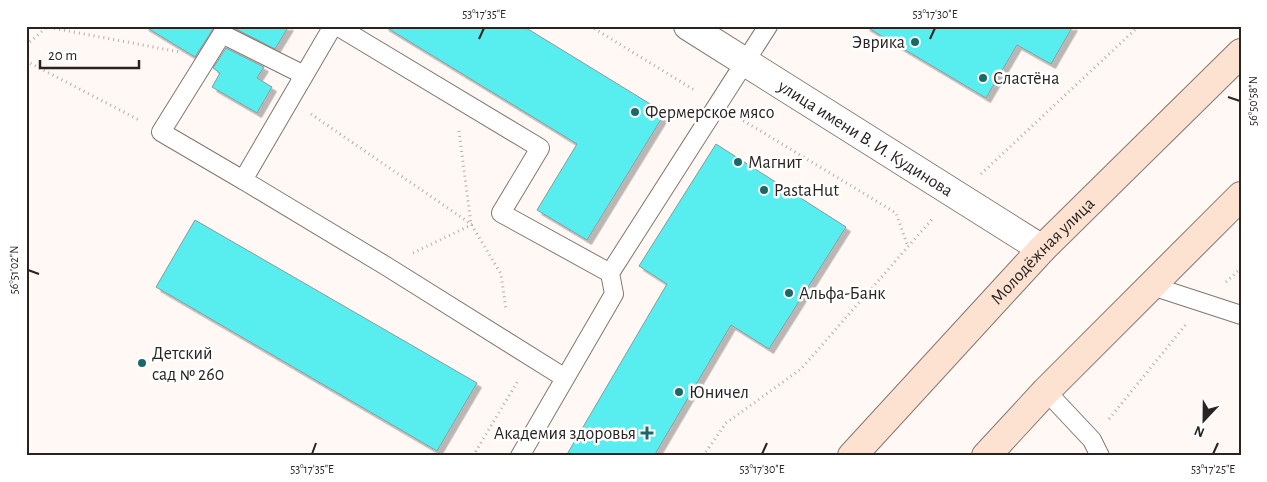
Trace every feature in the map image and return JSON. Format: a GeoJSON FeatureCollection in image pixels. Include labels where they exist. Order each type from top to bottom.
{"type":"FeatureCollection","features":[{"type":"Feature","properties":{"kind":"main road","name":"Молодёжная улица"},"geometry":{"type":"LineString","coordinates":[[852,456],[1042,249],[1241,53]]}},
{"type":"Feature","properties":{"kind":"main road"},"geometry":{"type":"LineString","coordinates":[[986,456],[1046,391],[1241,196]]}},
{"type":"Feature","properties":{"kind":"street","name":"улица имени В. И. Кудинова"},"geometry":{"type":"LineString","coordinates":[[688,26],[1042,249]]}},
{"type":"Feature","properties":{"kind":"lane"},"geometry":{"type":"LineString","coordinates":[[244,180],[332,26]]}},
{"type":"Feature","properties":{"kind":"lane"},"geometry":{"type":"LineString","coordinates":[[337,26],[540,148],[501,213],[610,273]]}},
{"type":"Feature","properties":{"kind":"lane"},"geometry":{"type":"LineString","coordinates":[[520,456],[614,294],[610,273],[768,26]]}},
{"type":"Feature","properties":{"kind":"lane"},"geometry":{"type":"LineString","coordinates":[[304,75],[222,34],[161,132],[386,266],[565,378]]}},
{"type":"Feature","properties":{"kind":"lane"},"geometry":{"type":"LineString","coordinates":[[1152,286],[1241,315]]}},
{"type":"Feature","properties":{"kind":"lane"},"geometry":{"type":"LineString","coordinates":[[1046,391],[1092,440],[1100,456]]}},
{"type":"Feature","properties":{"kind":"path"},"geometry":{"type":"LineString","coordinates":[[26,45],[47,26],[208,57]]}},
{"type":"Feature","properties":{"kind":"path"},"geometry":{"type":"LineString","coordinates":[[590,26],[896,213],[908,247]]}},
{"type":"Feature","properties":{"kind":"path"},"geometry":{"type":"LineString","coordinates":[[703,456],[726,423],[801,369],[954,194],[986,170],[1139,26]]}},
{"type":"Feature","properties":{"kind":"path"},"geometry":{"type":"LineString","coordinates":[[26,61],[161,132]]}},
{"type":"Feature","properties":{"kind":"path"},"geometry":{"type":"LineString","coordinates":[[455,97],[471,224],[500,274],[512,345]]}},
{"type":"Feature","properties":{"kind":"path"},"geometry":{"type":"LineString","coordinates":[[290,100],[471,224]]}},
{"type":"Feature","properties":{"kind":"path"},"geometry":{"type":"LineString","coordinates":[[386,266],[471,224],[501,213]]}},
{"type":"Feature","properties":{"kind":"path"},"geometry":{"type":"LineString","coordinates":[[1092,440],[1204,303],[1241,268]]}},
{"type":"Feature","properties":{"kind":"path"},"geometry":{"type":"LineString","coordinates":[[473,456],[521,374],[540,421]]}},
{"type":"Feature","properties":{"kind":"building"},"geometry":{"type":"Polygon","coordinates":[[[144,26],[215,26],[195,57],[144,26]]]}},
{"type":"Feature","properties":{"kind":"building"},"geometry":{"type":"Polygon","coordinates":[[[230,26],[289,26],[275,49],[230,26]]]}},
{"type":"Feature","properties":{"kind":"building"},"geometry":{"type":"Polygon","coordinates":[[[384,26],[523,26],[665,113],[587,240],[537,210],[577,144],[384,26]]]}},
{"type":"Feature","properties":{"kind":"building"},"geometry":{"type":"Polygon","coordinates":[[[865,26],[1073,26],[1051,64],[1017,45],[986,98],[865,26]]]}},
{"type":"Feature","properties":{"kind":"building"},"geometry":{"type":"Polygon","coordinates":[[[226,48],[264,67],[257,78],[272,87],[257,113],[212,87],[220,73],[213,68],[226,48]]]}},
{"type":"Feature","properties":{"kind":"building"},"geometry":{"type":"Polygon","coordinates":[[[716,144],[846,227],[769,349],[731,325],[654,456],[566,456],[667,284],[639,266],[716,144]]]}},
{"type":"Feature","properties":{"kind":"building"},"geometry":{"type":"Polygon","coordinates":[[[195,220],[477,383],[437,451],[156,287],[195,220]]]}},
{"type":"Feature","properties":{"kind":"place","name":"Эврика"},"geometry":{"type":"Point","coordinates":[915,42]}},
{"type":"Feature","properties":{"kind":"place","name":"Сластёна"},"geometry":{"type":"Point","coordinates":[983,78]}},
{"type":"Feature","properties":{"kind":"place","name":"Фермерское мясо"},"geometry":{"type":"Point","coordinates":[635,112]}},
{"type":"Feature","properties":{"kind":"place","name":"Магнит"},"geometry":{"type":"Point","coordinates":[738,162]}},
{"type":"Feature","properties":{"kind":"place","name":"PastaHut"},"geometry":{"type":"Point","coordinates":[764,190]}},
{"type":"Feature","properties":{"kind":"place","name":"Альфа-Банк"},"geometry":{"type":"Point","coordinates":[789,293]}},
{"type":"Feature","properties":{"kind":"place","name":"Детский сад № 260"},"geometry":{"type":"Point","coordinates":[142,363]}},
{"type":"Feature","properties":{"kind":"place","name":"Юничел"},"geometry":{"type":"Point","coordinates":[679,392]}},
{"type":"Feature","properties":{"kind":"place","name":"Академия здоровья"},"geometry":{"type":"Point","coordinates":[647,433]}}]}
